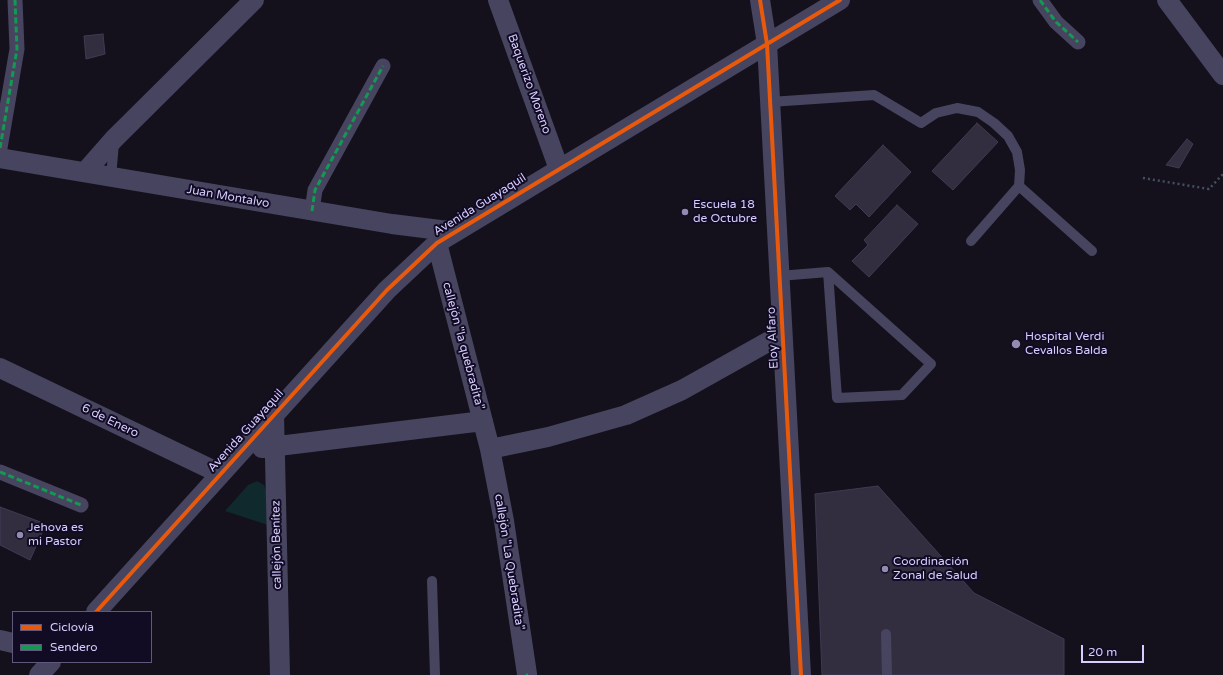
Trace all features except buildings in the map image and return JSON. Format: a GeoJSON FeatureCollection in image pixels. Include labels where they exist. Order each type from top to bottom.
{"type":"FeatureCollection","features":[{"type":"Feature","properties":{"kind":"street"},"geometry":{"type":"LineString","coordinates":[[0,148],[17,49],[15,0]]}},
{"type":"Feature","properties":{"kind":"street"},"geometry":{"type":"LineString","coordinates":[[85,172],[114,139],[254,0]]}},
{"type":"Feature","properties":{"kind":"street","name":"Baquerizo Moreno"},"geometry":{"type":"LineString","coordinates":[[498,0],[559,169]]}},
{"type":"Feature","properties":{"kind":"street","name":"Eloy Alfaro"},"geometry":{"type":"LineString","coordinates":[[760,0],[767,44],[801,675]]}},
{"type":"Feature","properties":{"kind":"street","name":"Avenida Guayaquil"},"geometry":{"type":"LineString","coordinates":[[97,611],[387,290],[437,243],[840,0]]}},
{"type":"Feature","properties":{"kind":"street"},"geometry":{"type":"LineString","coordinates":[[1040,0],[1056,22],[1078,42]]}},
{"type":"Feature","properties":{"kind":"street"},"geometry":{"type":"LineString","coordinates":[[1167,0],[1223,74]]}},
{"type":"Feature","properties":{"kind":"street"},"geometry":{"type":"LineString","coordinates":[[312,211],[315,190],[383,66]]}},
{"type":"Feature","properties":{"kind":"street","name":"Juan Montalvo"},"geometry":{"type":"LineString","coordinates":[[0,158],[392,224],[456,231]]}},
{"type":"Feature","properties":{"kind":"street","name":"callejón \"la quebradita\""},"geometry":{"type":"LineString","coordinates":[[437,243],[490,449]]}},
{"type":"Feature","properties":{"kind":"street"},"geometry":{"type":"LineString","coordinates":[[490,449],[548,437],[626,415],[682,390],[782,334]]}},
{"type":"Feature","properties":{"kind":"street","name":"6 de Enero"},"geometry":{"type":"LineString","coordinates":[[0,368],[221,474]]}},
{"type":"Feature","properties":{"kind":"street","name":"callejón Benítez"},"geometry":{"type":"LineString","coordinates":[[274,415],[280,675]]}},
{"type":"Feature","properties":{"kind":"street"},"geometry":{"type":"LineString","coordinates":[[242,451],[483,420]]}},
{"type":"Feature","properties":{"kind":"street","name":"callejón \"La Quebradita\""},"geometry":{"type":"LineString","coordinates":[[490,449],[504,521],[527,675]]}},
{"type":"Feature","properties":{"kind":"street"},"geometry":{"type":"LineString","coordinates":[[0,472],[82,505]]}},
{"type":"Feature","properties":{"kind":"street"},"geometry":{"type":"LineString","coordinates":[[0,640],[12,643]]}},
{"type":"Feature","properties":{"kind":"street"},"geometry":{"type":"LineString","coordinates":[[40,675],[50,663]]}},
{"type":"Feature","properties":{"kind":"lane"},"geometry":{"type":"LineString","coordinates":[[770,102],[874,95],[921,123],[936,113],[957,108],[978,112],[994,123],[1008,136],[1017,152],[1020,170],[1019,186],[971,241]]}},
{"type":"Feature","properties":{"kind":"lane"},"geometry":{"type":"LineString","coordinates":[[110,177],[114,139]]}},
{"type":"Feature","properties":{"kind":"lane"},"geometry":{"type":"LineString","coordinates":[[1019,186],[1092,251]]}},
{"type":"Feature","properties":{"kind":"lane"},"geometry":{"type":"LineString","coordinates":[[779,276],[828,272],[931,364],[902,395],[837,398],[828,272]]}},
{"type":"Feature","properties":{"kind":"lane"},"geometry":{"type":"LineString","coordinates":[[432,581],[435,675]]}},
{"type":"Feature","properties":{"kind":"lane"},"geometry":{"type":"LineString","coordinates":[[886,634],[888,675]]}},
{"type":"Feature","properties":{"kind":"path"},"geometry":{"type":"LineString","coordinates":[[1144,178],[1209,189],[1223,174]]}},
{"type":"Feature","properties":{"kind":"green space"},"geometry":{"type":"Polygon","coordinates":[[[257,481],[264,485],[266,490],[268,525],[225,511],[248,485],[257,481]]]}},
{"type":"Feature","properties":{"kind":"marked path"},"geometry":{"type":"LineString","coordinates":[[0,148],[17,49],[15,0]]}},
{"type":"Feature","properties":{"kind":"marked path"},"geometry":{"type":"LineString","coordinates":[[1040,0],[1056,22],[1078,42]]}},
{"type":"Feature","properties":{"kind":"marked path"},"geometry":{"type":"LineString","coordinates":[[312,211],[315,190],[383,66]]}},
{"type":"Feature","properties":{"kind":"marked path"},"geometry":{"type":"LineString","coordinates":[[0,472],[81,505]]}},
{"type":"Feature","properties":{"kind":"cycle path"},"geometry":{"type":"LineString","coordinates":[[760,0],[767,44],[801,675]]}},
{"type":"Feature","properties":{"kind":"cycle path"},"geometry":{"type":"LineString","coordinates":[[97,611],[387,290],[437,243],[840,0]]}},
{"type":"Feature","properties":{"kind":"place","name":"Escuela 18 de Octubre"},"geometry":{"type":"Point","coordinates":[685,212]}},
{"type":"Feature","properties":{"kind":"place","name":"Hospital Verdi Cevallos Balda"},"geometry":{"type":"Point","coordinates":[1016,344]}},
{"type":"Feature","properties":{"kind":"place","name":"Jehova es mi Pastor"},"geometry":{"type":"Point","coordinates":[20,535]}},
{"type":"Feature","properties":{"kind":"place","name":"Coordinación Zonal de Salud"},"geometry":{"type":"Point","coordinates":[885,569]}}]}
